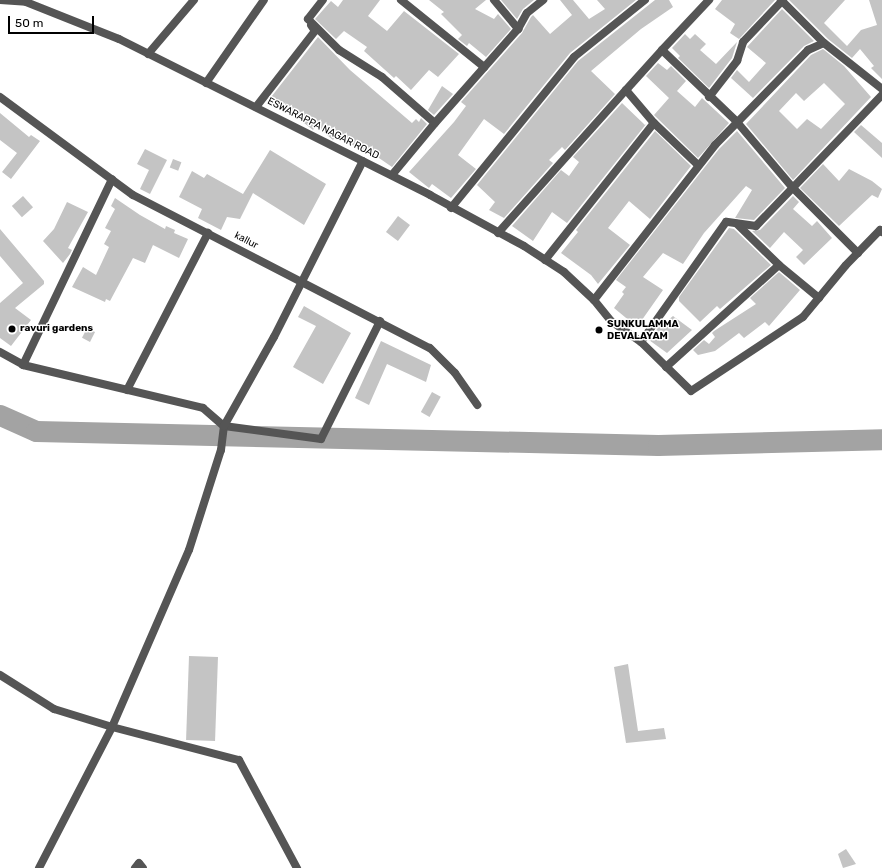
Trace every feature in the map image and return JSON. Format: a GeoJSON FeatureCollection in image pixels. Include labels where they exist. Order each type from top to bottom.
{"type":"FeatureCollection","features":[{"type":"Feature","properties":{"kind":"street","name":"ESWARAPPA NAGAR ROAD"},"geometry":{"type":"LineString","coordinates":[[0,0],[26,2],[119,39],[392,175],[498,233],[564,272],[594,300],[610,321],[641,342],[691,391],[803,318],[819,298]]}},
{"type":"Feature","properties":{"kind":"street"},"geometry":{"type":"LineString","coordinates":[[148,54],[194,0]]}},
{"type":"Feature","properties":{"kind":"street"},"geometry":{"type":"LineString","coordinates":[[206,83],[264,0]]}},
{"type":"Feature","properties":{"kind":"street"},"geometry":{"type":"LineString","coordinates":[[308,20],[323,0]]}},
{"type":"Feature","properties":{"kind":"street"},"geometry":{"type":"LineString","coordinates":[[401,0],[484,68]]}},
{"type":"Feature","properties":{"kind":"street"},"geometry":{"type":"LineString","coordinates":[[494,0],[518,29]]}},
{"type":"Feature","properties":{"kind":"street"},"geometry":{"type":"LineString","coordinates":[[392,175],[435,123],[518,29],[528,13],[543,0]]}},
{"type":"Feature","properties":{"kind":"street"},"geometry":{"type":"LineString","coordinates":[[451,208],[574,57],[645,0]]}},
{"type":"Feature","properties":{"kind":"street"},"geometry":{"type":"LineString","coordinates":[[498,233],[662,50],[709,0]]}},
{"type":"Feature","properties":{"kind":"street"},"geometry":{"type":"LineString","coordinates":[[709,97],[737,61],[743,42],[782,0],[824,43],[882,89]]}},
{"type":"Feature","properties":{"kind":"street"},"geometry":{"type":"LineString","coordinates":[[256,107],[315,31],[308,20]]}},
{"type":"Feature","properties":{"kind":"street"},"geometry":{"type":"LineString","coordinates":[[308,20],[339,50],[382,77],[435,123]]}},
{"type":"Feature","properties":{"kind":"street"},"geometry":{"type":"LineString","coordinates":[[594,300],[698,165],[737,122],[808,50],[824,43]]}},
{"type":"Feature","properties":{"kind":"street"},"geometry":{"type":"LineString","coordinates":[[662,50],[709,97],[737,122],[793,188],[858,253]]}},
{"type":"Feature","properties":{"kind":"street"},"geometry":{"type":"LineString","coordinates":[[626,90],[654,123],[698,165]]}},
{"type":"Feature","properties":{"kind":"street"},"geometry":{"type":"LineString","coordinates":[[641,342],[726,222],[756,226],[882,96]]}},
{"type":"Feature","properties":{"kind":"street","name":"kallur"},"geometry":{"type":"LineString","coordinates":[[0,98],[133,195],[302,280],[430,348],[455,373],[477,405]]}},
{"type":"Feature","properties":{"kind":"street"},"geometry":{"type":"LineString","coordinates":[[545,260],[654,123]]}},
{"type":"Feature","properties":{"kind":"street"},"geometry":{"type":"LineString","coordinates":[[40,868],[112,728],[189,550],[221,450],[224,426],[274,337],[363,161]]}},
{"type":"Feature","properties":{"kind":"street"},"geometry":{"type":"LineString","coordinates":[[23,365],[112,180]]}},
{"type":"Feature","properties":{"kind":"street"},"geometry":{"type":"LineString","coordinates":[[737,224],[779,265],[819,298],[858,253],[880,230],[882,232]]}},
{"type":"Feature","properties":{"kind":"street"},"geometry":{"type":"LineString","coordinates":[[127,390],[208,233]]}},
{"type":"Feature","properties":{"kind":"street"},"geometry":{"type":"LineString","coordinates":[[666,367],[779,265]]}},
{"type":"Feature","properties":{"kind":"street"},"geometry":{"type":"LineString","coordinates":[[0,352],[23,365],[203,408],[224,426],[321,439],[380,321]]}},
{"type":"Feature","properties":{"kind":"street"},"geometry":{"type":"LineString","coordinates":[[0,675],[54,709],[112,728],[239,760],[297,868]]}},
{"type":"Feature","properties":{"kind":"street"},"geometry":{"type":"LineString","coordinates":[[135,868],[139,863],[143,868]]}},
{"type":"Feature","properties":{"kind":"building"},"geometry":{"type":"Polygon","coordinates":[[[343,0],[380,0],[368,16],[387,31],[404,11],[459,54],[438,77],[429,70],[411,90],[396,76],[394,78],[364,51],[367,47],[344,31],[336,39],[315,19],[331,1],[338,7],[343,0]]]}},
{"type":"Feature","properties":{"kind":"building"},"geometry":{"type":"Polygon","coordinates":[[[429,0],[486,0],[475,9],[494,19],[498,14],[511,29],[486,57],[469,43],[467,46],[458,39],[462,35],[441,14],[444,12],[429,0]]]}},
{"type":"Feature","properties":{"kind":"building"},"geometry":{"type":"Polygon","coordinates":[[[501,0],[534,0],[523,9],[517,19],[501,0]]]}},
{"type":"Feature","properties":{"kind":"building"},"geometry":{"type":"Polygon","coordinates":[[[560,0],[573,0],[589,19],[605,9],[597,0],[636,0],[570,53],[504,134],[484,119],[458,155],[476,169],[451,198],[432,184],[429,188],[409,172],[454,122],[466,106],[461,102],[522,33],[533,15],[550,34],[572,15],[560,0]]]}},
{"type":"Feature","properties":{"kind":"building"},"geometry":{"type":"Polygon","coordinates":[[[655,0],[669,0],[673,7],[641,29],[591,71],[615,94],[565,150],[562,147],[549,160],[553,163],[504,218],[489,210],[495,202],[477,185],[578,61],[655,0]]]}},
{"type":"Feature","properties":{"kind":"building"},"geometry":{"type":"Polygon","coordinates":[[[722,0],[775,0],[739,39],[730,33],[735,24],[715,9],[722,0]]]}},
{"type":"Feature","properties":{"kind":"building"},"geometry":{"type":"Polygon","coordinates":[[[789,0],[845,0],[824,23],[847,46],[861,30],[877,25],[869,0],[882,0],[882,79],[871,68],[874,66],[860,49],[852,58],[828,39],[789,0]]]}},
{"type":"Feature","properties":{"kind":"building"},"geometry":{"type":"Polygon","coordinates":[[[782,9],[814,41],[804,46],[753,98],[731,78],[737,70],[749,82],[766,63],[747,47],[782,9]]]}},
{"type":"Feature","properties":{"kind":"building"},"geometry":{"type":"Polygon","coordinates":[[[685,34],[690,39],[695,34],[706,44],[700,50],[716,64],[737,42],[732,58],[709,88],[678,58],[680,56],[672,48],[685,34]]]}},
{"type":"Feature","properties":{"kind":"building"},"geometry":{"type":"Polygon","coordinates":[[[318,37],[350,70],[412,123],[416,119],[419,122],[421,118],[427,124],[392,167],[366,149],[363,153],[338,134],[333,140],[316,126],[313,130],[280,104],[277,107],[268,101],[318,37]]]}},
{"type":"Feature","properties":{"kind":"building"},"geometry":{"type":"Polygon","coordinates":[[[823,49],[844,66],[871,97],[793,180],[746,124],[811,55],[823,49]],[[824,83],[804,101],[796,93],[779,111],[797,129],[807,119],[821,129],[845,104],[824,83]]]}},
{"type":"Feature","properties":{"kind":"building"},"geometry":{"type":"Polygon","coordinates":[[[658,63],[667,70],[671,66],[686,81],[677,91],[695,107],[702,98],[729,123],[698,158],[654,115],[669,98],[646,76],[658,63]]]}},
{"type":"Feature","properties":{"kind":"building"},"geometry":{"type":"Polygon","coordinates":[[[442,86],[453,94],[434,115],[428,110],[442,86]]]}},
{"type":"Feature","properties":{"kind":"building"},"geometry":{"type":"Polygon","coordinates":[[[622,103],[645,125],[647,123],[567,223],[552,212],[533,241],[512,226],[561,170],[569,176],[579,162],[573,157],[622,103]]]}},
{"type":"Feature","properties":{"kind":"building"},"geometry":{"type":"Polygon","coordinates":[[[0,113],[29,137],[31,135],[40,141],[11,179],[2,172],[17,153],[0,140],[0,113]]]}},
{"type":"Feature","properties":{"kind":"building"},"geometry":{"type":"Polygon","coordinates":[[[861,125],[882,143],[882,158],[854,132],[861,125]]]}},
{"type":"Feature","properties":{"kind":"building"},"geometry":{"type":"Polygon","coordinates":[[[655,131],[691,166],[650,219],[629,201],[608,228],[630,245],[598,284],[591,275],[561,253],[578,232],[576,230],[655,131]]]}},
{"type":"Feature","properties":{"kind":"building"},"geometry":{"type":"Polygon","coordinates":[[[737,131],[785,188],[754,220],[735,218],[752,190],[746,186],[704,233],[683,264],[663,253],[643,277],[663,290],[637,327],[614,308],[624,294],[622,292],[626,287],[616,280],[719,149],[737,131]]]}},
{"type":"Feature","properties":{"kind":"building"},"geometry":{"type":"Polygon","coordinates":[[[145,149],[167,160],[150,194],[140,189],[149,170],[137,164],[145,149]]]}},
{"type":"Feature","properties":{"kind":"building"},"geometry":{"type":"Polygon","coordinates":[[[270,150],[326,184],[304,225],[253,193],[240,219],[227,217],[221,230],[198,218],[202,209],[179,197],[192,171],[204,178],[207,174],[243,194],[270,150]]]}},
{"type":"Feature","properties":{"kind":"building"},"geometry":{"type":"Polygon","coordinates":[[[173,159],[181,162],[178,171],[170,167],[173,159]]]}},
{"type":"Feature","properties":{"kind":"building"},"geometry":{"type":"Polygon","coordinates":[[[823,164],[839,181],[849,169],[872,181],[882,189],[878,198],[872,195],[839,226],[800,188],[823,164]]]}},
{"type":"Feature","properties":{"kind":"building"},"geometry":{"type":"Polygon","coordinates":[[[23,196],[33,207],[22,217],[12,206],[23,196]]]}},
{"type":"Feature","properties":{"kind":"building"},"geometry":{"type":"Polygon","coordinates":[[[793,196],[799,202],[793,209],[812,226],[817,221],[832,238],[804,265],[796,257],[803,250],[784,232],[770,248],[752,231],[760,230],[793,196]]]}},
{"type":"Feature","properties":{"kind":"building"},"geometry":{"type":"Polygon","coordinates":[[[115,198],[140,215],[165,229],[166,226],[175,230],[174,233],[188,239],[179,258],[153,245],[145,263],[133,258],[110,301],[106,299],[105,302],[72,287],[83,267],[96,275],[109,247],[104,244],[111,231],[105,228],[115,209],[111,206],[115,198]]]}},
{"type":"Feature","properties":{"kind":"building"},"geometry":{"type":"Polygon","coordinates":[[[67,202],[88,212],[68,248],[72,250],[63,263],[43,241],[54,229],[67,202]]]}},
{"type":"Feature","properties":{"kind":"building"},"geometry":{"type":"Polygon","coordinates":[[[398,216],[410,225],[398,241],[386,232],[398,216]]]}},
{"type":"Feature","properties":{"kind":"building"},"geometry":{"type":"Polygon","coordinates":[[[729,228],[734,229],[771,265],[720,309],[717,306],[700,322],[679,301],[679,297],[729,228]]]}},
{"type":"Feature","properties":{"kind":"building"},"geometry":{"type":"Polygon","coordinates":[[[0,229],[44,281],[44,284],[15,308],[31,320],[11,346],[0,338],[0,303],[23,283],[0,256],[0,229]]]}},
{"type":"Feature","properties":{"kind":"building"},"geometry":{"type":"Polygon","coordinates":[[[779,272],[800,290],[769,326],[765,322],[744,338],[739,333],[715,351],[698,355],[693,350],[704,340],[709,344],[715,337],[712,333],[714,331],[756,304],[750,298],[779,272]]]}},
{"type":"Feature","properties":{"kind":"building"},"geometry":{"type":"Polygon","coordinates":[[[304,306],[351,333],[323,384],[293,367],[316,326],[298,317],[304,306]]]}},
{"type":"Feature","properties":{"kind":"building"},"geometry":{"type":"Polygon","coordinates":[[[673,316],[692,330],[667,353],[649,340],[664,319],[667,321],[673,316]]]}},
{"type":"Feature","properties":{"kind":"building"},"geometry":{"type":"Polygon","coordinates":[[[87,328],[95,332],[90,342],[82,338],[87,328]]]}},
{"type":"Feature","properties":{"kind":"building"},"geometry":{"type":"Polygon","coordinates":[[[381,341],[431,365],[426,382],[387,364],[369,405],[355,398],[381,341]]]}},
{"type":"Feature","properties":{"kind":"building"},"geometry":{"type":"Polygon","coordinates":[[[432,392],[441,397],[430,417],[421,412],[432,392]]]}},
{"type":"Feature","properties":{"kind":"building"},"geometry":{"type":"Polygon","coordinates":[[[189,656],[218,657],[215,741],[186,740],[189,656]]]}},
{"type":"Feature","properties":{"kind":"building"},"geometry":{"type":"Polygon","coordinates":[[[628,664],[638,731],[664,728],[666,739],[626,743],[614,667],[628,664]]]}},
{"type":"Feature","properties":{"kind":"building"},"geometry":{"type":"Polygon","coordinates":[[[846,849],[856,864],[843,868],[838,854],[846,849]]]}},
{"type":"Feature","properties":{"kind":"waterway"},"geometry":{"type":"LineString","coordinates":[[0,415],[36,431],[658,445],[882,439]]}},
{"type":"Feature","properties":{"kind":"place","name":"ravuri gardens"},"geometry":{"type":"Point","coordinates":[12,329]}},
{"type":"Feature","properties":{"kind":"place","name":"SUNKULAMMA DEVALAYAM"},"geometry":{"type":"Point","coordinates":[599,330]}}]}
